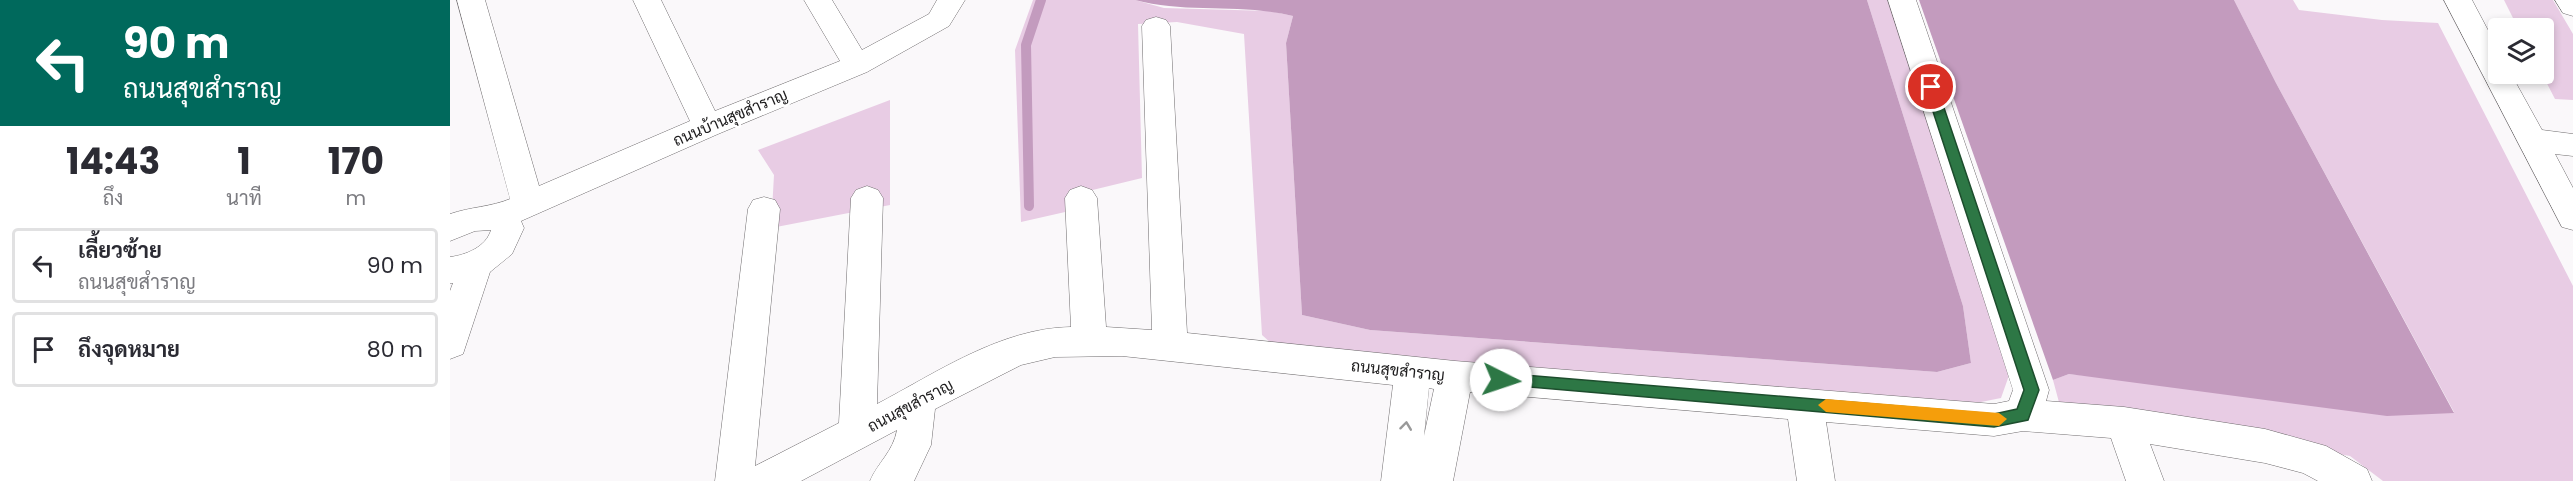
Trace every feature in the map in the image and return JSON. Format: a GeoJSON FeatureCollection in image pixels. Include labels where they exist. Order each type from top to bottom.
{"type":"FeatureCollection","features":[{"type":"Feature","properties":{"kind":"street"},"geometry":{"type":"LineString","coordinates":[[471,0],[528,204]]}},
{"type":"Feature","properties":{"kind":"street"},"geometry":{"type":"LineString","coordinates":[[647,0],[707,126]]}},
{"type":"Feature","properties":{"kind":"street"},"geometry":{"type":"LineString","coordinates":[[818,0],[857,65]]}},
{"type":"Feature","properties":{"kind":"street","name":"ถนนบ้านสุขสำราญ"},"geometry":{"type":"LineString","coordinates":[[450,229],[472,219],[497,218],[707,126],[857,65],[939,20],[951,0]]}},
{"type":"Feature","properties":{"kind":"street"},"geometry":{"type":"LineString","coordinates":[[1902,0],[2031,390],[2023,415]]}},
{"type":"Feature","properties":{"kind":"street"},"geometry":{"type":"LineString","coordinates":[[2458,0],[2550,157],[2573,218]]}},
{"type":"Feature","properties":{"kind":"street"},"geometry":{"type":"LineString","coordinates":[[2569,0],[2573,7]]}},
{"type":"Feature","properties":{"kind":"street"},"geometry":{"type":"LineString","coordinates":[[1156,26],[1170,346]]}},
{"type":"Feature","properties":{"kind":"street"},"geometry":{"type":"LineString","coordinates":[[2550,157],[2573,146]]}},
{"type":"Feature","properties":{"kind":"street"},"geometry":{"type":"LineString","coordinates":[[857,433],[867,198]]}},
{"type":"Feature","properties":{"kind":"street"},"geometry":{"type":"LineString","coordinates":[[1082,198],[1089,340]]}},
{"type":"Feature","properties":{"kind":"street"},"geometry":{"type":"LineString","coordinates":[[734,481],[764,209]]}},
{"type":"Feature","properties":{"kind":"street"},"geometry":{"type":"LineString","coordinates":[[450,344],[463,267],[500,246],[506,237],[508,228],[505,222],[497,218]]}},
{"type":"Feature","properties":{"kind":"street","name":"ถนนสุขสำราญ"},"geometry":{"type":"LineString","coordinates":[[776,478],[917,401],[1014,352],[1055,342],[1089,340],[1170,346],[1455,376],[1994,420],[2023,415],[2124,423],[2265,447],[2312,458],[2353,481]]}},
{"type":"Feature","properties":{"kind":"street"},"geometry":{"type":"LineString","coordinates":[[1400,481],[1413,372]]}},
{"type":"Feature","properties":{"kind":"street"},"geometry":{"type":"LineString","coordinates":[[1434,481],[1455,376]]}},
{"type":"Feature","properties":{"kind":"street"},"geometry":{"type":"LineString","coordinates":[[889,481],[908,457],[917,435],[917,401]]}},
{"type":"Feature","properties":{"kind":"street"},"geometry":{"type":"LineString","coordinates":[[1804,404],[1816,481]]}},
{"type":"Feature","properties":{"kind":"street"},"geometry":{"type":"LineString","coordinates":[[2124,423],[2145,481]]}},
{"type":"Feature","properties":{"kind":"shaded area"},"geometry":{"type":"Polygon","coordinates":[[[1033,0],[1135,0],[1164,8],[1270,11],[1293,16],[1286,43],[1302,315],[1370,330],[1937,372],[1971,363],[1963,306],[1867,0],[1888,0],[2012,367],[2001,398],[1971,404],[1765,391],[1273,345],[1262,335],[1244,34],[1177,22],[1138,24],[1142,178],[1076,194],[1074,210],[1021,222],[1015,50],[1033,0]]]}},
{"type":"Feature","properties":{"kind":"shaded area"},"geometry":{"type":"Polygon","coordinates":[[[1135,0],[1867,0],[1963,306],[1971,363],[1937,372],[1370,330],[1302,315],[1286,43],[1293,16],[1254,10],[1174,7],[1135,0]]]}},
{"type":"Feature","properties":{"kind":"shaded area"},"geometry":{"type":"Polygon","coordinates":[[[1919,0],[2234,0],[2276,83],[2454,413],[2387,416],[2069,374],[2053,380],[1919,0]]]}},
{"type":"Feature","properties":{"kind":"shaded area"},"geometry":{"type":"Polygon","coordinates":[[[2234,0],[2293,0],[2299,10],[2382,20],[2438,23],[2573,286],[2573,481],[2383,481],[2350,456],[2060,406],[2053,380],[2069,374],[2454,412],[2276,83],[2234,0]]]}},
{"type":"Feature","properties":{"kind":"shaded area"},"geometry":{"type":"Polygon","coordinates":[[[2504,0],[2553,0],[2573,34],[2573,100],[2555,99],[2547,84],[2554,84],[2554,18],[2513,18],[2504,0]]]}},
{"type":"Feature","properties":{"kind":"shaded area"},"geometry":{"type":"Polygon","coordinates":[[[890,100],[890,205],[771,228],[774,175],[758,150],[890,100]]]}},
{"type":"Feature","properties":{"kind":"waterway"},"geometry":{"type":"LineString","coordinates":[[1029,206],[1026,45],[1041,0]]}},
{"type":"Feature","properties":{"kind":"slow traffic"},"geometry":{"type":"LineString","coordinates":[[1826,405],[1999,419]]}},
{"type":"Feature","properties":{"kind":"route"},"geometry":{"type":"LineString","coordinates":[[1501,380],[1994,420],[2023,415],[2031,390],[1931,87]]}}]}
